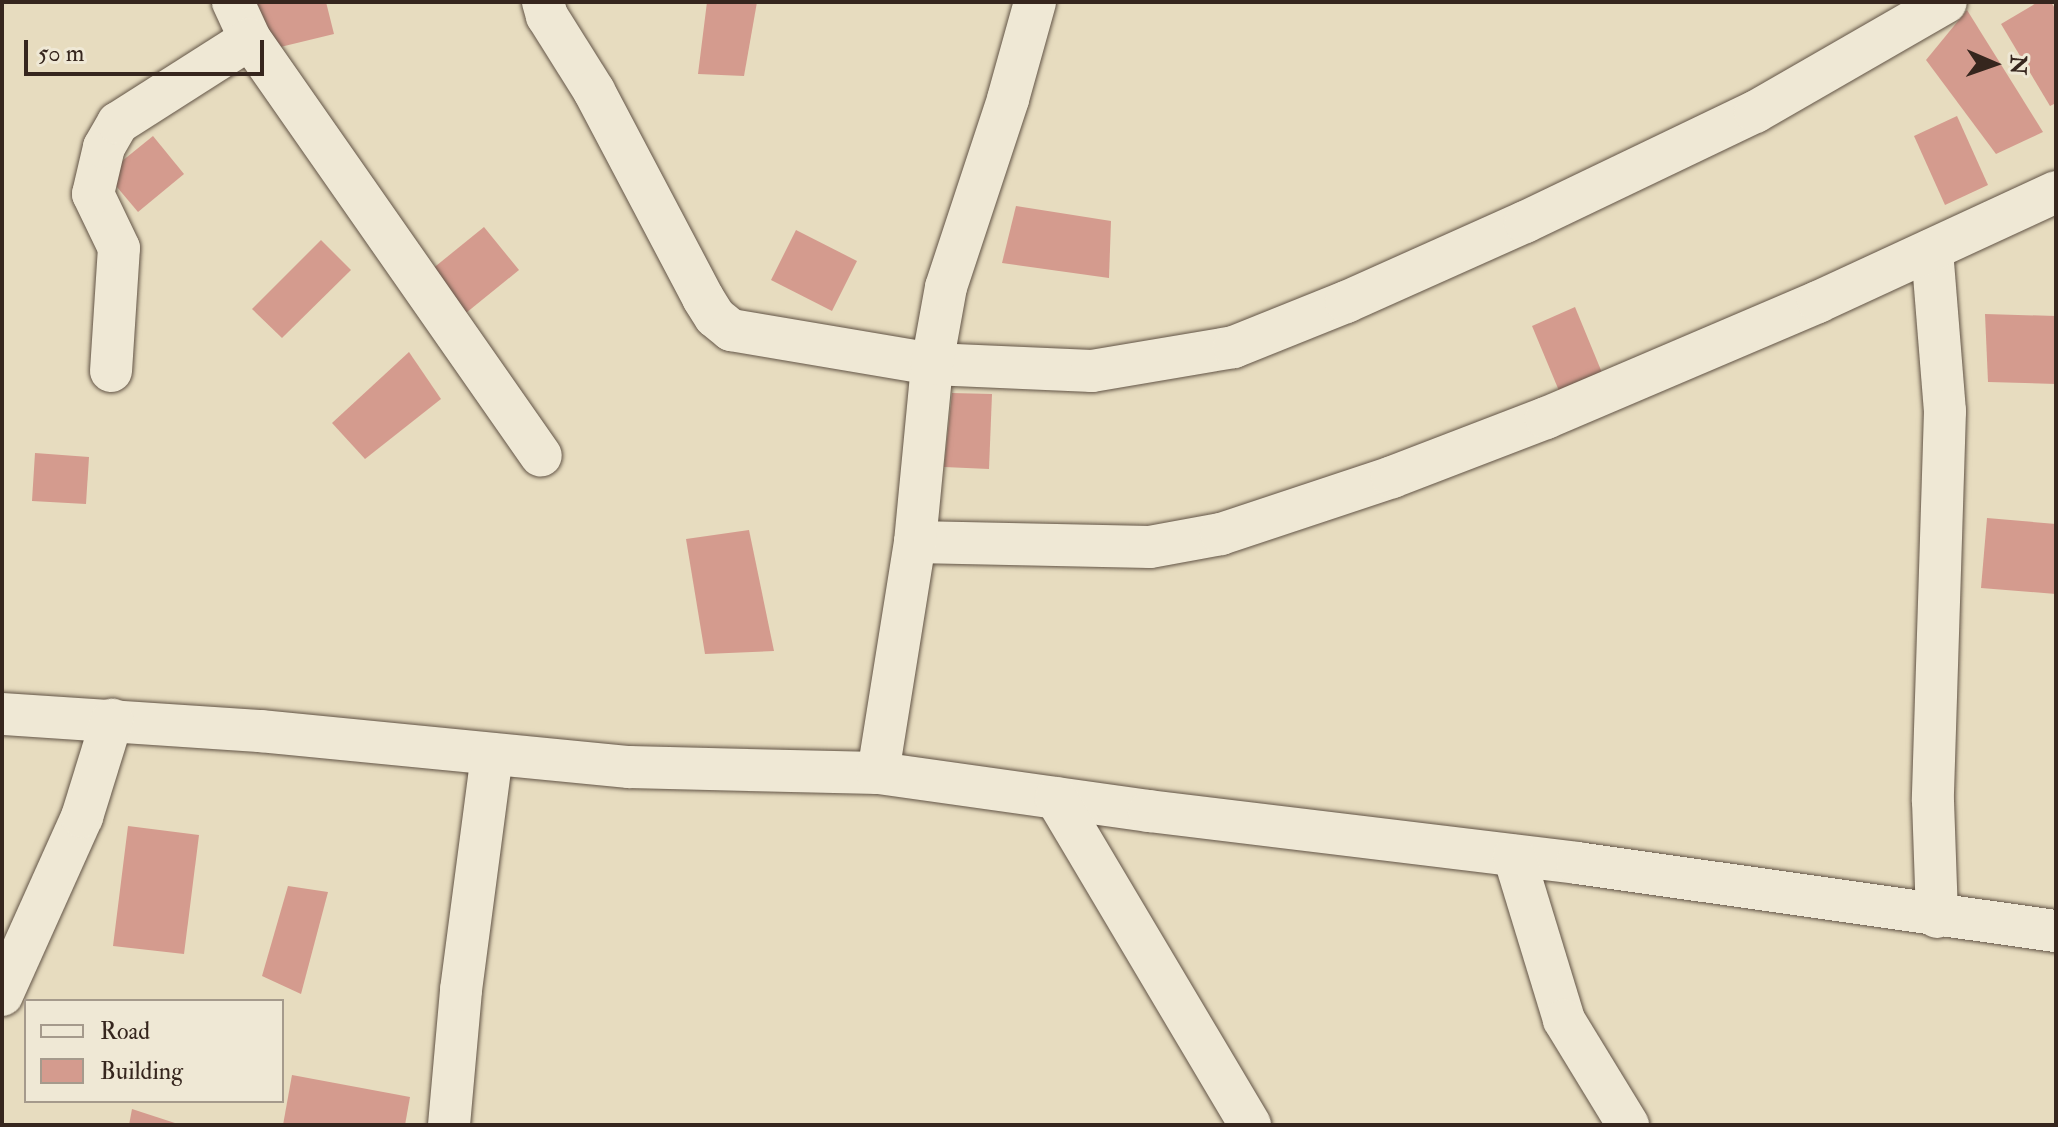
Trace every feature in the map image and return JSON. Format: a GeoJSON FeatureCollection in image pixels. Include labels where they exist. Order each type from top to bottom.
{"type":"FeatureCollection","features":[{"type":"Feature","properties":{"kind":"street"},"geometry":{"type":"LineString","coordinates":[[233,2],[250,39],[541,456]]}},
{"type":"Feature","properties":{"kind":"street"},"geometry":{"type":"LineString","coordinates":[[543,2],[715,317],[731,330],[932,364],[1092,371],[1234,347],[1346,302],[1525,222],[1755,112],[1946,2]]}},
{"type":"Feature","properties":{"kind":"street"},"geometry":{"type":"LineString","coordinates":[[878,773],[915,542],[932,364],[946,287],[1008,99],[1026,4]]}},
{"type":"Feature","properties":{"kind":"street"},"geometry":{"type":"LineString","coordinates":[[111,371],[119,248],[93,194],[104,147],[118,123],[250,39]]}},
{"type":"Feature","properties":{"kind":"street"},"geometry":{"type":"LineString","coordinates":[[915,542],[1150,547],[1221,534],[1392,477],[1546,418],[1932,250],[2056,192]]}},
{"type":"Feature","properties":{"kind":"street"},"geometry":{"type":"LineString","coordinates":[[1932,250],[1945,411],[1933,801],[1937,917]]}},
{"type":"Feature","properties":{"kind":"street"},"geometry":{"type":"LineString","coordinates":[[2,714],[112,720],[629,767],[878,773],[2056,931]]}},
{"type":"Feature","properties":{"kind":"street"},"geometry":{"type":"LineString","coordinates":[[2,995],[82,817],[112,720]]}},
{"type":"Feature","properties":{"kind":"street"},"geometry":{"type":"LineString","coordinates":[[449,1125],[461,990],[492,754]]}},
{"type":"Feature","properties":{"kind":"street"},"geometry":{"type":"LineString","coordinates":[[1056,798],[1250,1125]]}},
{"type":"Feature","properties":{"kind":"street"},"geometry":{"type":"LineString","coordinates":[[1514,856],[1564,1020],[1628,1125]]}},
{"type":"Feature","properties":{"kind":"building"},"geometry":{"type":"Polygon","coordinates":[[[256,2],[326,2],[334,34],[268,50],[256,2]]]}},
{"type":"Feature","properties":{"kind":"building"},"geometry":{"type":"Polygon","coordinates":[[[707,2],[757,2],[744,76],[698,74],[707,2]]]}},
{"type":"Feature","properties":{"kind":"building"},"geometry":{"type":"Polygon","coordinates":[[[2038,2],[2051,2],[2056,10],[2056,103],[2050,106],[2001,24],[2038,2]]]}},
{"type":"Feature","properties":{"kind":"building"},"geometry":{"type":"Polygon","coordinates":[[[1967,10],[2043,132],[1996,154],[1926,60],[1967,10]]]}},
{"type":"Feature","properties":{"kind":"building"},"geometry":{"type":"Polygon","coordinates":[[[1957,116],[1988,185],[1945,205],[1914,136],[1957,116]]]}},
{"type":"Feature","properties":{"kind":"building"},"geometry":{"type":"Polygon","coordinates":[[[153,136],[184,174],[138,212],[106,174],[153,136]]]}},
{"type":"Feature","properties":{"kind":"building"},"geometry":{"type":"Polygon","coordinates":[[[1016,206],[1111,221],[1109,278],[1002,263],[1016,206]]]}},
{"type":"Feature","properties":{"kind":"building"},"geometry":{"type":"Polygon","coordinates":[[[484,227],[519,270],[461,317],[426,274],[484,227]]]}},
{"type":"Feature","properties":{"kind":"building"},"geometry":{"type":"Polygon","coordinates":[[[796,230],[857,261],[832,311],[771,280],[796,230]]]}},
{"type":"Feature","properties":{"kind":"building"},"geometry":{"type":"Polygon","coordinates":[[[321,240],[351,270],[282,338],[252,309],[321,240]]]}},
{"type":"Feature","properties":{"kind":"building"},"geometry":{"type":"Polygon","coordinates":[[[1575,307],[1605,380],[1562,398],[1532,326],[1575,307]]]}},
{"type":"Feature","properties":{"kind":"building"},"geometry":{"type":"Polygon","coordinates":[[[1985,314],[2056,316],[2056,384],[1988,382],[1985,314]]]}},
{"type":"Feature","properties":{"kind":"building"},"geometry":{"type":"Polygon","coordinates":[[[409,352],[441,399],[365,459],[332,423],[409,352]]]}},
{"type":"Feature","properties":{"kind":"building"},"geometry":{"type":"Polygon","coordinates":[[[952,393],[992,394],[989,469],[944,467],[952,393]]]}},
{"type":"Feature","properties":{"kind":"building"},"geometry":{"type":"Polygon","coordinates":[[[35,453],[89,457],[86,504],[32,501],[35,453]]]}},
{"type":"Feature","properties":{"kind":"building"},"geometry":{"type":"Polygon","coordinates":[[[1987,518],[2056,524],[2056,594],[1981,588],[1987,518]]]}},
{"type":"Feature","properties":{"kind":"building"},"geometry":{"type":"Polygon","coordinates":[[[749,530],[774,651],[705,654],[686,539],[749,530]]]}},
{"type":"Feature","properties":{"kind":"building"},"geometry":{"type":"Polygon","coordinates":[[[128,826],[199,835],[184,954],[113,946],[128,826]]]}},
{"type":"Feature","properties":{"kind":"building"},"geometry":{"type":"Polygon","coordinates":[[[288,886],[328,892],[301,994],[262,976],[288,886]]]}},
{"type":"Feature","properties":{"kind":"building"},"geometry":{"type":"Polygon","coordinates":[[[292,1075],[410,1097],[405,1125],[283,1125],[292,1075]]]}},
{"type":"Feature","properties":{"kind":"building"},"geometry":{"type":"Polygon","coordinates":[[[132,1109],[178,1124],[178,1125],[129,1125],[132,1109]]]}}]}
